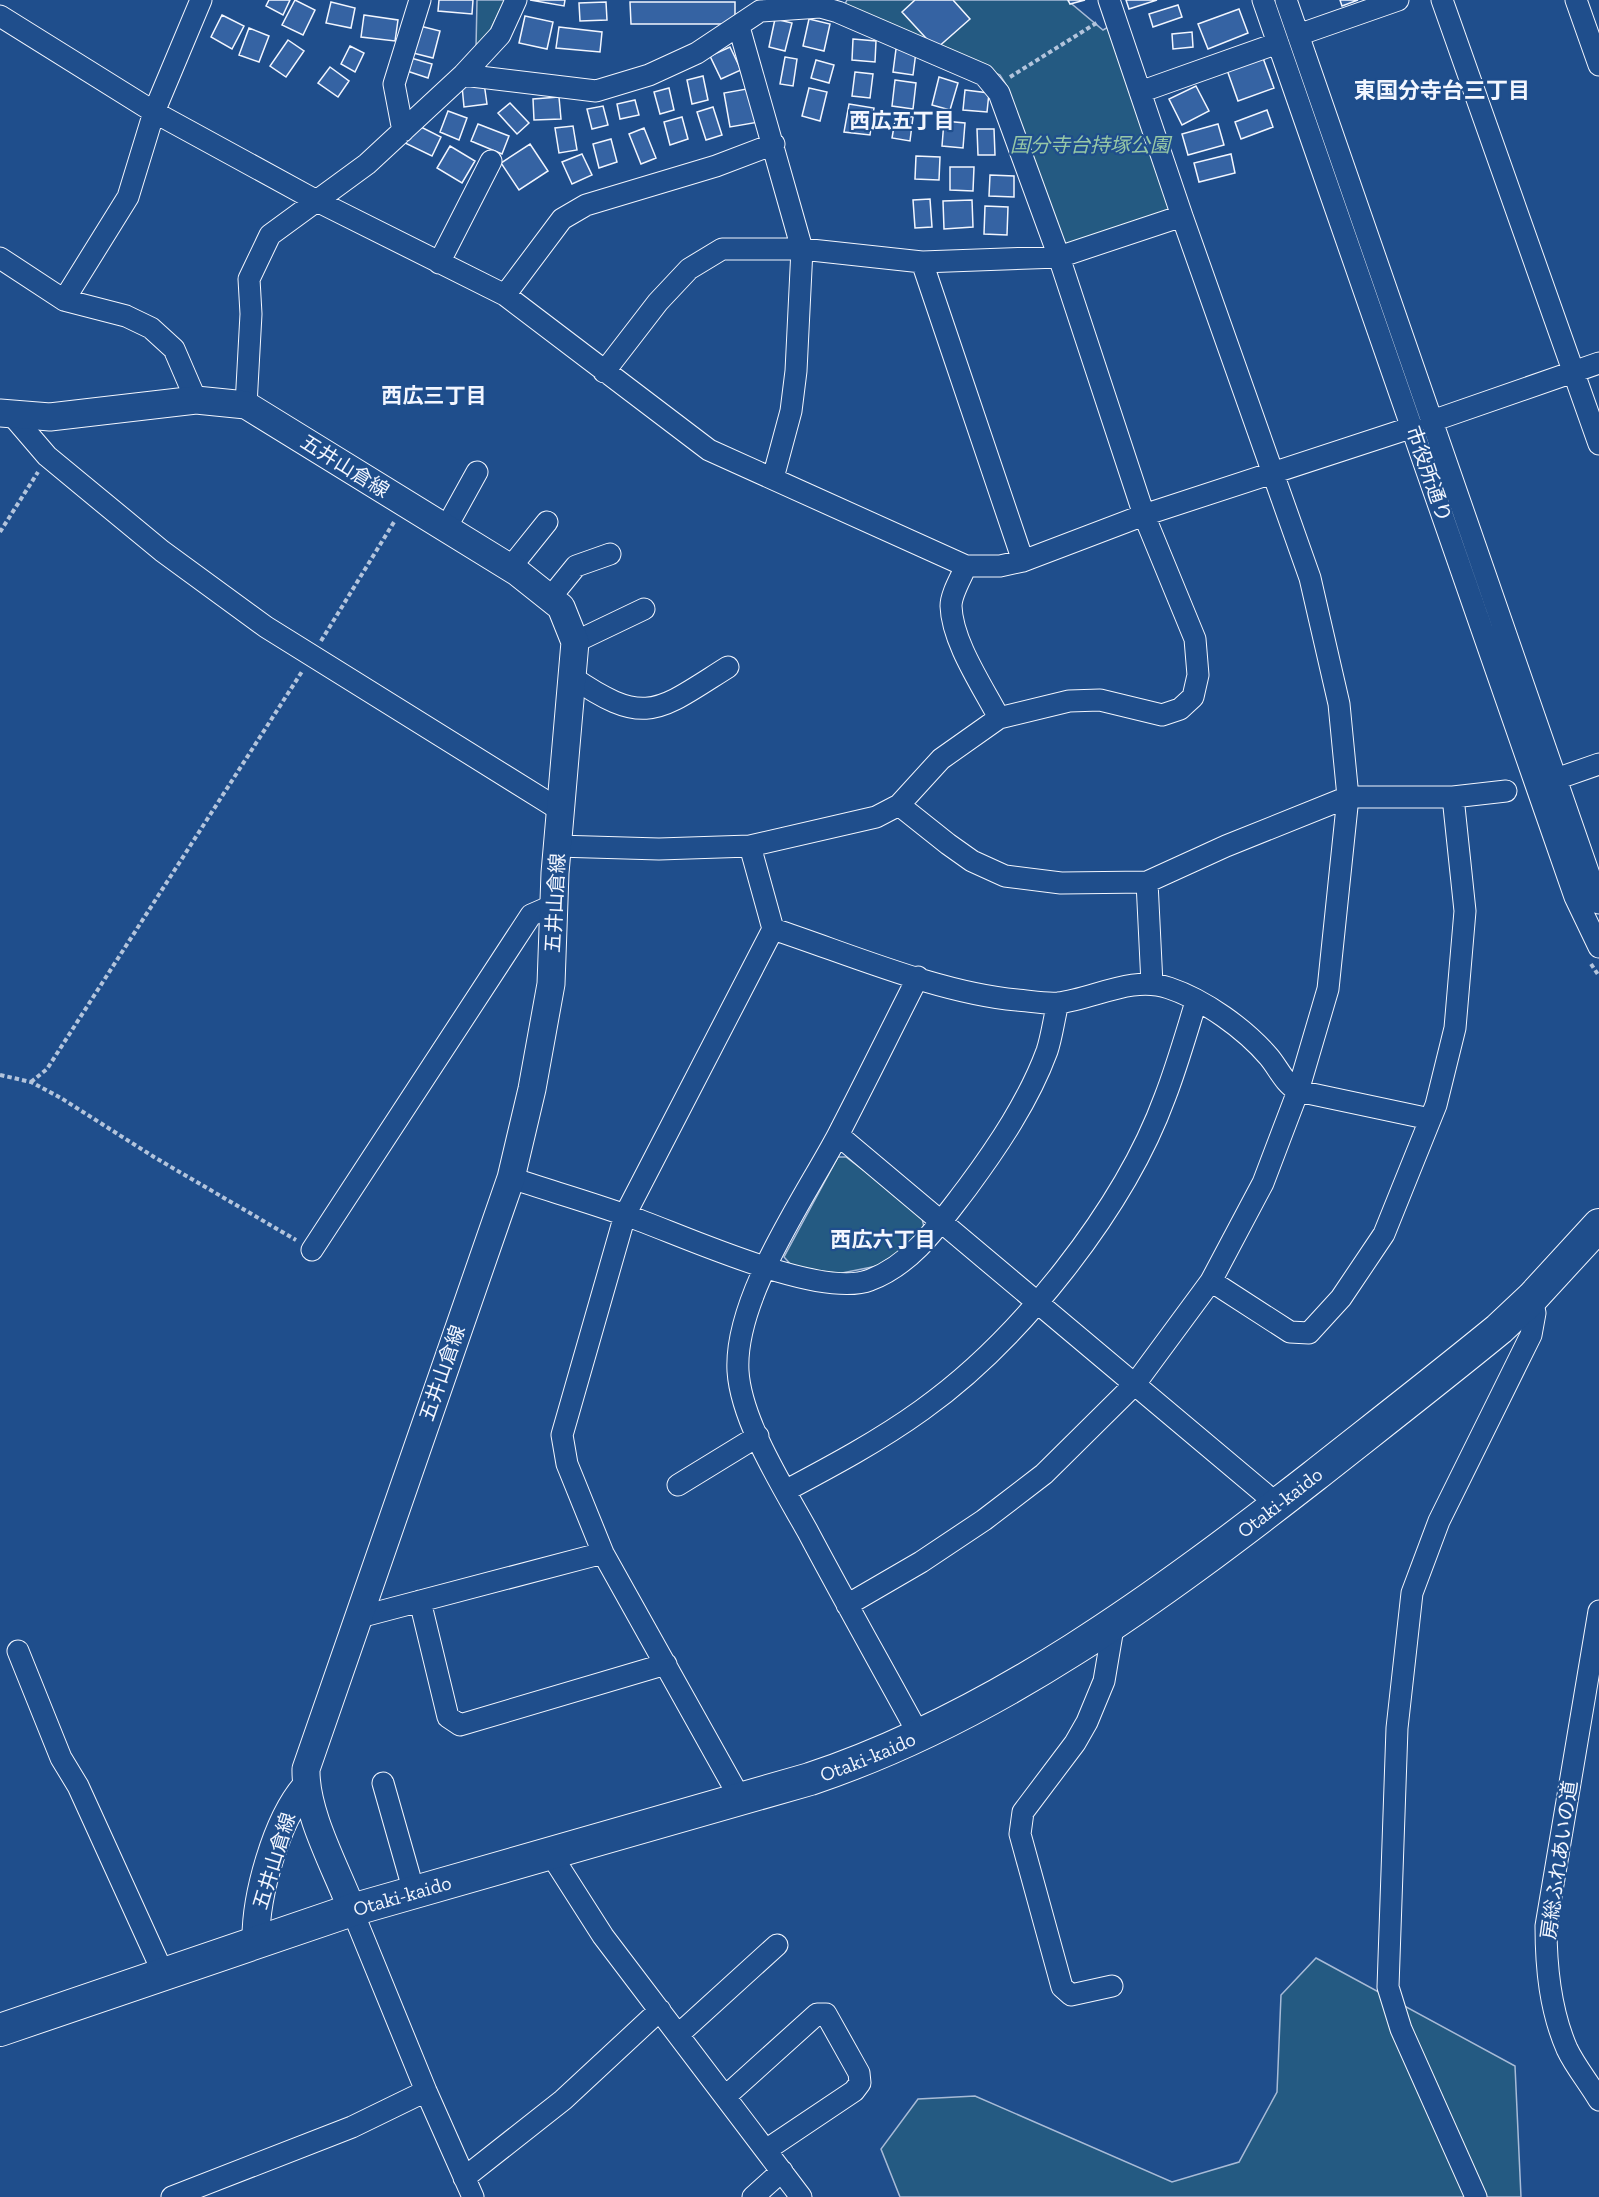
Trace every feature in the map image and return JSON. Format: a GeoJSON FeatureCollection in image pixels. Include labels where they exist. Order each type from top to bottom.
{"type":"FeatureCollection","features":[{"type":"Feature","properties":{"kind":"highway","name":"Otaki-kaido"},"geometry":{"type":"LineString","coordinates":[[0,2030],[352,1910],[741,1800],[840,1769],[919,1735],[1014,1685],[1114,1622],[1225,1545],[1465,1357],[1532,1298],[1599,1225]]}},
{"type":"Feature","properties":{"kind":"main road","name":"五井山倉線"},"geometry":{"type":"LineString","coordinates":[[5,414],[50,417],[196,400],[246,405],[510,568],[561,607],[575,642],[557,846],[551,984],[532,1089],[511,1178],[356,1618],[306,1768],[306,1786],[352,1910]]}},
{"type":"Feature","properties":{"kind":"main road","name":"五井山倉線"},"geometry":{"type":"LineString","coordinates":[[256,1942],[259,1899],[287,1811],[306,1786]]}},
{"type":"Feature","properties":{"kind":"street"},"geometry":{"type":"LineString","coordinates":[[403,131],[394,84],[420,0]]}},
{"type":"Feature","properties":{"kind":"street"},"geometry":{"type":"LineString","coordinates":[[246,405],[251,314],[249,279],[270,235],[367,164],[464,75],[500,35],[516,0]]}},
{"type":"Feature","properties":{"kind":"street","name":"市役所通り"},"geometry":{"type":"LineString","coordinates":[[1263,0],[1556,779],[1599,903]]}},
{"type":"Feature","properties":{"kind":"street","name":"市役所通り"},"geometry":{"type":"LineString","coordinates":[[1286,0],[1575,897],[1599,947]]}},
{"type":"Feature","properties":{"kind":"street"},"geometry":{"type":"LineString","coordinates":[[1298,35],[1398,0]]}},
{"type":"Feature","properties":{"kind":"street"},"geometry":{"type":"LineString","coordinates":[[1442,0],[1599,444]]}},
{"type":"Feature","properties":{"kind":"street"},"geometry":{"type":"LineString","coordinates":[[1576,0],[1599,65]]}},
{"type":"Feature","properties":{"kind":"street"},"geometry":{"type":"LineString","coordinates":[[64,300],[128,197],[154,112],[192,4]]}},
{"type":"Feature","properties":{"kind":"street"},"geometry":{"type":"LineString","coordinates":[[847,1605],[921,1562],[984,1520],[1044,1474],[1135,1384],[1211,1281],[1263,1183],[1298,1091],[1328,989],[1348,797],[1339,704],[1316,601],[1273,471],[1182,216],[1112,6]]}},
{"type":"Feature","properties":{"kind":"street"},"geometry":{"type":"LineString","coordinates":[[464,75],[596,91],[649,75],[697,53],[760,11],[820,7],[838,12],[984,75],[999,93],[1059,257],[1144,514],[1195,639],[1198,675],[1193,697],[1180,709],[1162,716],[1100,700],[1069,701],[999,718],[941,759],[899,805],[876,817],[750,846],[659,849],[557,846]]}},
{"type":"Feature","properties":{"kind":"street"},"geometry":{"type":"LineString","coordinates":[[0,16],[154,112],[315,200],[505,295],[709,450],[966,566],[1000,566],[1023,561],[1144,514],[1422,424],[1599,363]]}},
{"type":"Feature","properties":{"kind":"street"},"geometry":{"type":"LineString","coordinates":[[738,27],[774,144],[802,249],[796,371],[791,411],[773,477]]}},
{"type":"Feature","properties":{"kind":"street"},"geometry":{"type":"LineString","coordinates":[[1140,92],[1278,43]]}},
{"type":"Feature","properties":{"kind":"street"},"geometry":{"type":"LineString","coordinates":[[505,295],[562,219],[586,205],[716,166],[774,144]]}},
{"type":"Feature","properties":{"kind":"street"},"geometry":{"type":"LineString","coordinates":[[439,263],[491,161]]}},
{"type":"Feature","properties":{"kind":"street"},"geometry":{"type":"LineString","coordinates":[[604,372],[658,302],[689,268],[722,249],[802,249],[922,262],[1059,257],[1182,216]]}},
{"type":"Feature","properties":{"kind":"street"},"geometry":{"type":"LineString","coordinates":[[0,258],[64,300],[126,316],[151,328],[174,350],[196,400]]}},
{"type":"Feature","properties":{"kind":"street"},"geometry":{"type":"LineString","coordinates":[[922,262],[1023,561]]}},
{"type":"Feature","properties":{"kind":"street"},"geometry":{"type":"LineString","coordinates":[[5,414],[47,456],[162,550],[266,627],[560,810]]}},
{"type":"Feature","properties":{"kind":"street"},"geometry":{"type":"LineString","coordinates":[[446,528],[477,472]]}},
{"type":"Feature","properties":{"kind":"street"},"geometry":{"type":"LineString","coordinates":[[510,568],[547,522]]}},
{"type":"Feature","properties":{"kind":"street"},"geometry":{"type":"LineString","coordinates":[[550,598],[576,566],[610,554]]}},
{"type":"Feature","properties":{"kind":"street"},"geometry":{"type":"LineString","coordinates":[[966,566],[951,604],[955,626],[964,651],[999,718]]}},
{"type":"Feature","properties":{"kind":"street"},"geometry":{"type":"LineString","coordinates":[[575,642],[644,609]]}},
{"type":"Feature","properties":{"kind":"street"},"geometry":{"type":"LineString","coordinates":[[572,676],[603,698],[632,709],[662,707],[728,667]]}},
{"type":"Feature","properties":{"kind":"street"},"geometry":{"type":"LineString","coordinates":[[1556,779],[1599,764]]}},
{"type":"Feature","properties":{"kind":"street"},"geometry":{"type":"LineString","coordinates":[[899,805],[972,861],[1005,876],[1060,883],[1147,882],[1226,846],[1348,797],[1453,797],[1506,790]]}},
{"type":"Feature","properties":{"kind":"street"},"geometry":{"type":"LineString","coordinates":[[1211,1281],[1290,1332],[1309,1334],[1341,1298],[1384,1234],[1430,1119],[1455,1028],[1465,911],[1453,797]]}},
{"type":"Feature","properties":{"kind":"street"},"geometry":{"type":"LineString","coordinates":[[741,1800],[603,1553],[567,1464],[562,1435],[625,1215],[773,929],[750,846]]}},
{"type":"Feature","properties":{"kind":"street"},"geometry":{"type":"LineString","coordinates":[[1147,882],[1152,984]]}},
{"type":"Feature","properties":{"kind":"street"},"geometry":{"type":"LineString","coordinates":[[312,1250],[531,915],[554,905]]}},
{"type":"Feature","properties":{"kind":"street"},"geometry":{"type":"LineString","coordinates":[[773,929],[918,977],[971,992],[1015,1000],[1058,1003],[1117,988],[1152,984],[1170,988],[1222,1015],[1249,1035],[1271,1059],[1289,1086],[1298,1091],[1430,1119]]}},
{"type":"Feature","properties":{"kind":"street"},"geometry":{"type":"LineString","coordinates":[[918,977],[838,1135],[766,1267],[745,1318],[739,1346],[738,1372],[745,1408],[758,1436],[919,1735]]}},
{"type":"Feature","properties":{"kind":"street"},"geometry":{"type":"LineString","coordinates":[[786,1491],[870,1445],[923,1410],[982,1361],[1039,1303],[1126,1180],[1165,1099],[1196,1002]]}},
{"type":"Feature","properties":{"kind":"street"},"geometry":{"type":"LineString","coordinates":[[511,1178],[625,1215],[766,1267],[825,1283],[868,1282],[891,1271],[910,1256],[941,1221],[981,1169],[1017,1113],[1047,1051],[1058,1003]]}},
{"type":"Feature","properties":{"kind":"street"},"geometry":{"type":"LineString","coordinates":[[838,1135],[1277,1504]]}},
{"type":"Feature","properties":{"kind":"street"},"geometry":{"type":"LineString","coordinates":[[1476,2197],[1401,2029],[1388,1987],[1397,1728],[1412,1593],[1439,1521],[1531,1335],[1535,1313],[1532,1298]]}},
{"type":"Feature","properties":{"kind":"street"},"geometry":{"type":"LineString","coordinates":[[678,1485],[758,1436]]}},
{"type":"Feature","properties":{"kind":"street"},"geometry":{"type":"LineString","coordinates":[[356,1618],[603,1553]]}},
{"type":"Feature","properties":{"kind":"street"},"geometry":{"type":"LineString","coordinates":[[420,1601],[448,1717],[460,1725],[666,1664]]}},
{"type":"Feature","properties":{"kind":"street","name":"房総ふれあいの道"},"geometry":{"type":"LineString","coordinates":[[1599,1611],[1546,1926],[1546,1963],[1553,2005],[1567,2049],[1599,2100]]}},
{"type":"Feature","properties":{"kind":"street"},"geometry":{"type":"LineString","coordinates":[[1112,1986],[1071,1995],[1062,1987],[1020,1834],[1023,1812],[1075,1743],[1087,1722],[1104,1681],[1114,1622]]}},
{"type":"Feature","properties":{"kind":"street"},"geometry":{"type":"LineString","coordinates":[[18,1651],[61,1758],[78,1785],[164,1975]]}},
{"type":"Feature","properties":{"kind":"street"},"geometry":{"type":"LineString","coordinates":[[383,1784],[414,1892]]}},
{"type":"Feature","properties":{"kind":"street"},"geometry":{"type":"LineString","coordinates":[[550,1853],[603,1936],[801,2197]]}},
{"type":"Feature","properties":{"kind":"street"},"geometry":{"type":"LineString","coordinates":[[352,1910],[426,2091],[469,2188],[660,2010]]}},
{"type":"Feature","properties":{"kind":"street"},"geometry":{"type":"LineString","coordinates":[[679,2034],[777,1945]]}},
{"type":"Feature","properties":{"kind":"street"},"geometry":{"type":"LineString","coordinates":[[726,2096],[817,2014],[826,2014],[859,2073],[860,2083],[854,2091],[766,2150]]}},
{"type":"Feature","properties":{"kind":"street"},"geometry":{"type":"LineString","coordinates":[[172,2197],[352,2127],[426,2091]]}},
{"type":"Feature","properties":{"kind":"street"},"geometry":{"type":"LineString","coordinates":[[753,2197],[782,2171]]}},
{"type":"Feature","properties":{"kind":"path"},"geometry":{"type":"LineString","coordinates":[[993,87],[1112,6]]}},
{"type":"Feature","properties":{"kind":"path"},"geometry":{"type":"LineString","coordinates":[[31,1082],[46,1069],[312,656],[405,503]]}},
{"type":"Feature","properties":{"kind":"path"},"geometry":{"type":"LineString","coordinates":[[0,1075],[31,1082],[62,1098],[154,1157],[312,1250]]}},
{"type":"Feature","properties":{"kind":"green space"},"geometry":{"type":"Polygon","coordinates":[[[477,0],[505,0],[487,37],[476,48],[477,0]]]}},
{"type":"Feature","properties":{"kind":"green space","name":"国分寺台持塚公園"},"geometry":{"type":"Polygon","coordinates":[[[847,0],[1067,0],[1103,30],[1110,26],[1173,203],[1168,214],[1066,247],[1007,86],[1000,75],[844,6],[847,0]]]}},
{"type":"Feature","properties":{"kind":"green space"},"geometry":{"type":"Polygon","coordinates":[[[838,1157],[846,1157],[921,1214],[924,1227],[910,1246],[877,1266],[832,1275],[793,1267],[784,1257],[838,1157]]]}},
{"type":"Feature","properties":{"kind":"green space"},"geometry":{"type":"Polygon","coordinates":[[[1316,1958],[1515,2066],[1521,2197],[900,2197],[881,2149],[918,2099],[975,2096],[1172,2182],[1239,2162],[1277,2092],[1281,1995],[1316,1958]]]}},
{"type":"Feature","properties":{"kind":"building"},"geometry":{"type":"Polygon","coordinates":[[[269,0],[290,0],[283,15],[266,6],[269,0]]]}},
{"type":"Feature","properties":{"kind":"building"},"geometry":{"type":"Polygon","coordinates":[[[295,0],[315,10],[303,35],[282,25],[295,0]]]}},
{"type":"Feature","properties":{"kind":"building"},"geometry":{"type":"Polygon","coordinates":[[[439,0],[473,0],[472,14],[438,11],[439,0]]]}},
{"type":"Feature","properties":{"kind":"building"},"geometry":{"type":"Polygon","coordinates":[[[530,0],[565,0],[564,6],[530,0]]]}},
{"type":"Feature","properties":{"kind":"building"},"geometry":{"type":"Polygon","coordinates":[[[915,0],[953,0],[970,19],[936,49],[902,12],[915,0]]]}},
{"type":"Feature","properties":{"kind":"building"},"geometry":{"type":"Polygon","coordinates":[[[1068,0],[1085,0],[1070,4],[1068,0]]]}},
{"type":"Feature","properties":{"kind":"building"},"geometry":{"type":"Polygon","coordinates":[[[1126,0],[1157,0],[1129,9],[1126,0]]]}},
{"type":"Feature","properties":{"kind":"building"},"geometry":{"type":"Polygon","coordinates":[[[1340,0],[1358,0],[1342,6],[1340,0]]]}},
{"type":"Feature","properties":{"kind":"building"},"geometry":{"type":"Polygon","coordinates":[[[331,2],[355,8],[351,28],[326,23],[331,2]]]}},
{"type":"Feature","properties":{"kind":"building"},"geometry":{"type":"Polygon","coordinates":[[[606,2],[607,20],[580,21],[579,3],[606,2]]]}},
{"type":"Feature","properties":{"kind":"building"},"geometry":{"type":"Polygon","coordinates":[[[630,2],[735,2],[735,24],[631,24],[630,2]]]}},
{"type":"Feature","properties":{"kind":"building"},"geometry":{"type":"Polygon","coordinates":[[[1178,5],[1182,17],[1153,27],[1149,14],[1178,5]]]}},
{"type":"Feature","properties":{"kind":"building"},"geometry":{"type":"Polygon","coordinates":[[[1239,9],[1248,33],[1208,49],[1198,24],[1239,9]]]}},
{"type":"Feature","properties":{"kind":"building"},"geometry":{"type":"Polygon","coordinates":[[[222,15],[244,26],[232,49],[211,37],[222,15]]]}},
{"type":"Feature","properties":{"kind":"building"},"geometry":{"type":"Polygon","coordinates":[[[364,15],[398,20],[395,41],[361,37],[364,15]]]}},
{"type":"Feature","properties":{"kind":"building"},"geometry":{"type":"Polygon","coordinates":[[[525,16],[553,22],[547,49],[519,43],[525,16]]]}},
{"type":"Feature","properties":{"kind":"building"},"geometry":{"type":"Polygon","coordinates":[[[775,19],[792,23],[785,51],[769,47],[775,19]]]}},
{"type":"Feature","properties":{"kind":"building"},"geometry":{"type":"Polygon","coordinates":[[[809,19],[830,24],[824,51],[803,46],[809,19]]]}},
{"type":"Feature","properties":{"kind":"building"},"geometry":{"type":"Polygon","coordinates":[[[420,26],[440,31],[433,58],[413,53],[420,26]]]}},
{"type":"Feature","properties":{"kind":"building"},"geometry":{"type":"Polygon","coordinates":[[[559,27],[602,32],[600,52],[556,48],[559,27]]]}},
{"type":"Feature","properties":{"kind":"building"},"geometry":{"type":"Polygon","coordinates":[[[249,28],[269,36],[259,62],[239,55],[249,28]]]}},
{"type":"Feature","properties":{"kind":"building"},"geometry":{"type":"Polygon","coordinates":[[[1192,32],[1193,47],[1173,49],[1172,34],[1192,32]]]}},
{"type":"Feature","properties":{"kind":"building"},"geometry":{"type":"Polygon","coordinates":[[[853,39],[876,41],[875,62],[852,60],[853,39]]]}},
{"type":"Feature","properties":{"kind":"building"},"geometry":{"type":"Polygon","coordinates":[[[288,40],[304,51],[286,77],[270,66],[288,40]]]}},
{"type":"Feature","properties":{"kind":"building"},"geometry":{"type":"Polygon","coordinates":[[[350,46],[364,53],[355,72],[341,64],[350,46]]]}},
{"type":"Feature","properties":{"kind":"building"},"geometry":{"type":"Polygon","coordinates":[[[730,47],[741,70],[721,79],[710,56],[730,47]]]}},
{"type":"Feature","properties":{"kind":"building"},"geometry":{"type":"Polygon","coordinates":[[[896,49],[916,52],[913,75],[893,72],[896,49]]]}},
{"type":"Feature","properties":{"kind":"building"},"geometry":{"type":"Polygon","coordinates":[[[785,57],[797,59],[793,86],[780,84],[785,57]]]}},
{"type":"Feature","properties":{"kind":"building"},"geometry":{"type":"Polygon","coordinates":[[[411,58],[432,64],[428,78],[407,71],[411,58]]]}},
{"type":"Feature","properties":{"kind":"building"},"geometry":{"type":"Polygon","coordinates":[[[1263,58],[1274,88],[1238,101],[1227,70],[1263,58]]]}},
{"type":"Feature","properties":{"kind":"building"},"geometry":{"type":"Polygon","coordinates":[[[816,60],[834,65],[829,83],[811,78],[816,60]]]}},
{"type":"Feature","properties":{"kind":"building"},"geometry":{"type":"Polygon","coordinates":[[[330,67],[349,81],[338,97],[318,83],[330,67]]]}},
{"type":"Feature","properties":{"kind":"building"},"geometry":{"type":"Polygon","coordinates":[[[855,72],[873,74],[870,98],[852,96],[855,72]]]}},
{"type":"Feature","properties":{"kind":"building"},"geometry":{"type":"Polygon","coordinates":[[[703,76],[708,100],[692,104],[687,80],[703,76]]]}},
{"type":"Feature","properties":{"kind":"building"},"geometry":{"type":"Polygon","coordinates":[[[939,77],[958,83],[950,110],[932,105],[939,77]]]}},
{"type":"Feature","properties":{"kind":"building"},"geometry":{"type":"Polygon","coordinates":[[[895,80],[916,83],[913,109],[892,106],[895,80]]]}},
{"type":"Feature","properties":{"kind":"building"},"geometry":{"type":"Polygon","coordinates":[[[484,83],[487,104],[464,107],[462,86],[484,83]]]}},
{"type":"Feature","properties":{"kind":"building"},"geometry":{"type":"Polygon","coordinates":[[[1196,86],[1209,111],[1182,125],[1169,99],[1196,86]]]}},
{"type":"Feature","properties":{"kind":"building"},"geometry":{"type":"Polygon","coordinates":[[[669,88],[674,110],[660,114],[654,92],[669,88]]]}},
{"type":"Feature","properties":{"kind":"building"},"geometry":{"type":"Polygon","coordinates":[[[752,88],[759,122],[730,127],[724,93],[752,88]]]}},
{"type":"Feature","properties":{"kind":"building"},"geometry":{"type":"Polygon","coordinates":[[[809,88],[827,92],[820,121],[802,116],[809,88]]]}},
{"type":"Feature","properties":{"kind":"building"},"geometry":{"type":"Polygon","coordinates":[[[965,90],[989,93],[987,112],[963,110],[965,90]]]}},
{"type":"Feature","properties":{"kind":"building"},"geometry":{"type":"Polygon","coordinates":[[[559,97],[561,119],[534,120],[533,99],[559,97]]]}},
{"type":"Feature","properties":{"kind":"building"},"geometry":{"type":"Polygon","coordinates":[[[635,100],[639,115],[620,119],[617,104],[635,100]]]}},
{"type":"Feature","properties":{"kind":"building"},"geometry":{"type":"Polygon","coordinates":[[[510,103],[529,123],[517,134],[498,113],[510,103]]]}},
{"type":"Feature","properties":{"kind":"building"},"geometry":{"type":"Polygon","coordinates":[[[849,104],[874,108],[870,135],[844,132],[849,104]]]}},
{"type":"Feature","properties":{"kind":"building"},"geometry":{"type":"Polygon","coordinates":[[[603,106],[608,125],[592,129],[587,109],[603,106]]]}},
{"type":"Feature","properties":{"kind":"building"},"geometry":{"type":"Polygon","coordinates":[[[713,107],[722,135],[706,140],[697,112],[713,107]]]}},
{"type":"Feature","properties":{"kind":"building"},"geometry":{"type":"Polygon","coordinates":[[[1267,110],[1273,127],[1241,139],[1235,122],[1267,110]]]}},
{"type":"Feature","properties":{"kind":"building"},"geometry":{"type":"Polygon","coordinates":[[[448,111],[467,118],[459,140],[440,132],[448,111]]]}},
{"type":"Feature","properties":{"kind":"building"},"geometry":{"type":"Polygon","coordinates":[[[896,115],[913,117],[910,141],[892,138],[896,115]]]}},
{"type":"Feature","properties":{"kind":"building"},"geometry":{"type":"Polygon","coordinates":[[[682,117],[688,139],[670,145],[664,122],[682,117]]]}},
{"type":"Feature","properties":{"kind":"building"},"geometry":{"type":"Polygon","coordinates":[[[944,121],[965,123],[963,148],[942,146],[944,121]]]}},
{"type":"Feature","properties":{"kind":"building"},"geometry":{"type":"Polygon","coordinates":[[[415,124],[441,137],[432,156],[405,143],[415,124]]]}},
{"type":"Feature","properties":{"kind":"building"},"geometry":{"type":"Polygon","coordinates":[[[478,124],[509,136],[502,154],[471,141],[478,124]]]}},
{"type":"Feature","properties":{"kind":"building"},"geometry":{"type":"Polygon","coordinates":[[[1218,124],[1224,145],[1188,155],[1182,134],[1218,124]]]}},
{"type":"Feature","properties":{"kind":"building"},"geometry":{"type":"Polygon","coordinates":[[[573,126],[577,150],[559,153],[555,128],[573,126]]]}},
{"type":"Feature","properties":{"kind":"building"},"geometry":{"type":"Polygon","coordinates":[[[644,128],[656,158],[641,164],[629,134],[644,128]]]}},
{"type":"Feature","properties":{"kind":"building"},"geometry":{"type":"Polygon","coordinates":[[[977,129],[994,129],[995,155],[978,155],[977,129]]]}},
{"type":"Feature","properties":{"kind":"building"},"geometry":{"type":"Polygon","coordinates":[[[611,139],[617,162],[599,168],[593,144],[611,139]]]}},
{"type":"Feature","properties":{"kind":"building"},"geometry":{"type":"Polygon","coordinates":[[[530,144],[548,171],[519,190],[501,163],[530,144]]]}},
{"type":"Feature","properties":{"kind":"building"},"geometry":{"type":"Polygon","coordinates":[[[450,146],[475,161],[462,183],[437,168],[450,146]]]}},
{"type":"Feature","properties":{"kind":"building"},"geometry":{"type":"Polygon","coordinates":[[[582,154],[592,175],[572,184],[562,162],[582,154]]]}},
{"type":"Feature","properties":{"kind":"building"},"geometry":{"type":"Polygon","coordinates":[[[1231,154],[1235,173],[1199,182],[1194,163],[1231,154]]]}},
{"type":"Feature","properties":{"kind":"building"},"geometry":{"type":"Polygon","coordinates":[[[916,156],[940,157],[939,180],[915,179],[916,156]]]}},
{"type":"Feature","properties":{"kind":"building"},"geometry":{"type":"Polygon","coordinates":[[[950,167],[974,167],[973,191],[950,190],[950,167]]]}},
{"type":"Feature","properties":{"kind":"building"},"geometry":{"type":"Polygon","coordinates":[[[990,175],[1014,176],[1014,197],[989,196],[990,175]]]}},
{"type":"Feature","properties":{"kind":"building"},"geometry":{"type":"Polygon","coordinates":[[[930,199],[932,227],[915,228],[913,200],[930,199]]]}},
{"type":"Feature","properties":{"kind":"building"},"geometry":{"type":"Polygon","coordinates":[[[972,200],[973,227],[944,229],[943,201],[972,200]]]}},
{"type":"Feature","properties":{"kind":"building"},"geometry":{"type":"Polygon","coordinates":[[[985,206],[1008,207],[1007,235],[984,234],[985,206]]]}},
{"type":"Feature","properties":{"kind":"district","name":"東国分寺台三丁目"},"geometry":{"type":"Point","coordinates":[1442,90]}},
{"type":"Feature","properties":{"kind":"district","name":"西広五丁目"},"geometry":{"type":"Point","coordinates":[902,120]}},
{"type":"Feature","properties":{"kind":"district","name":"西広三丁目"},"geometry":{"type":"Point","coordinates":[434,395]}},
{"type":"Feature","properties":{"kind":"district","name":"西広六丁目"},"geometry":{"type":"Point","coordinates":[883,1239]}}]}
